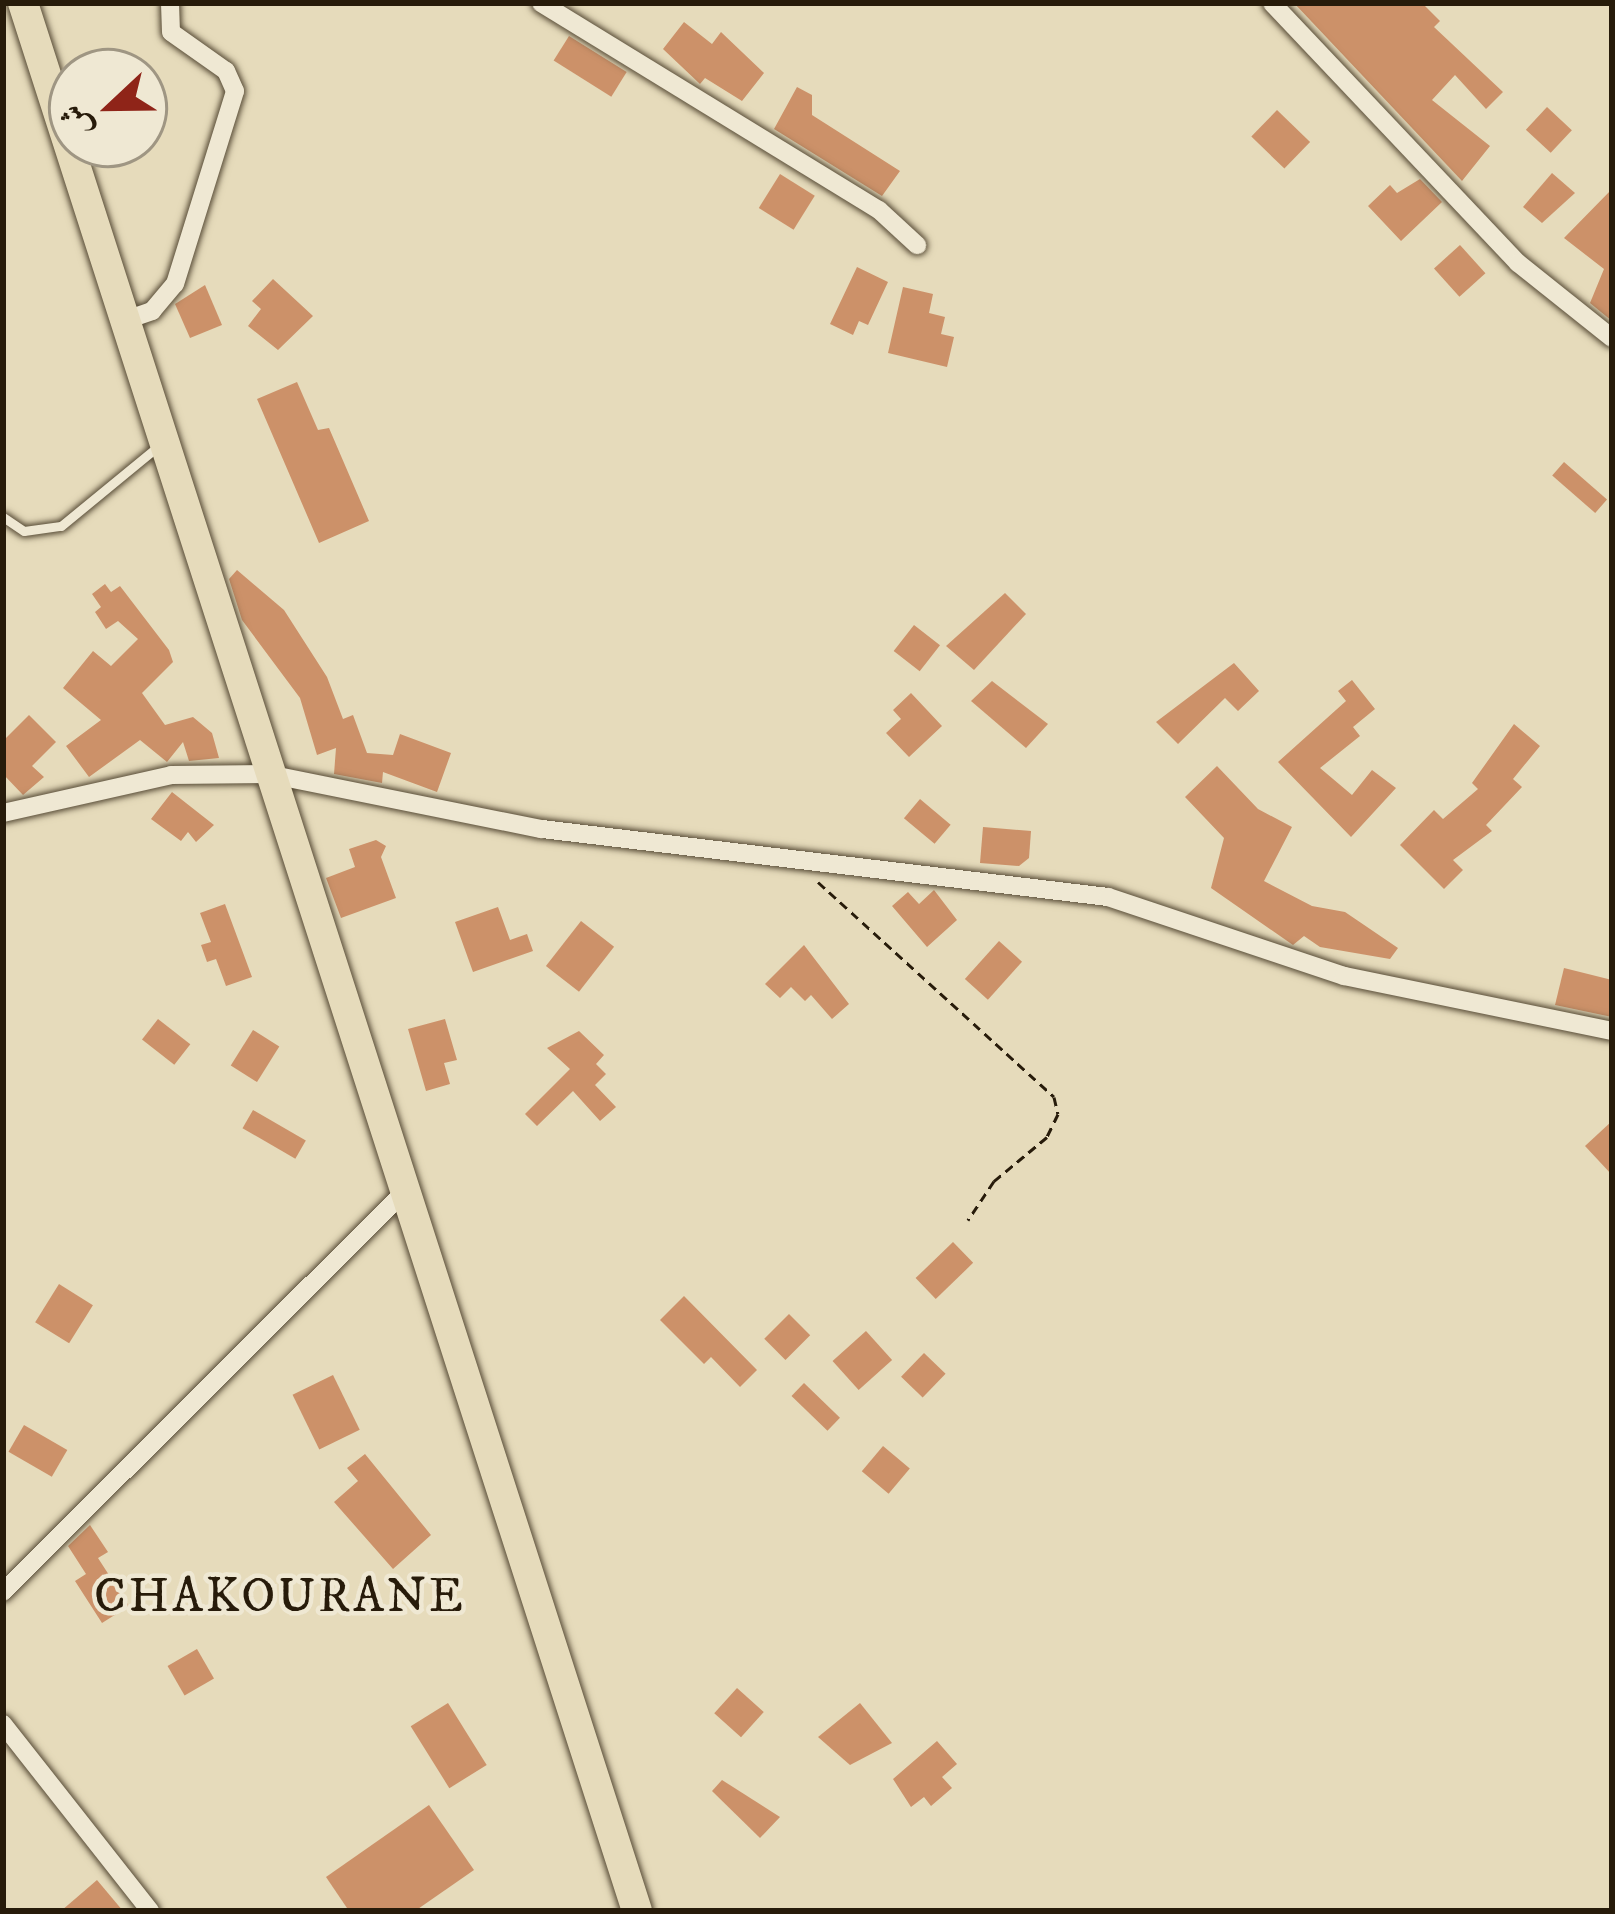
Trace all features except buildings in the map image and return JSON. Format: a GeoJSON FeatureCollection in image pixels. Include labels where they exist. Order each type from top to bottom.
{"type":"FeatureCollection","features":[{"type":"Feature","properties":{"kind":"main road"},"geometry":{"type":"LineString","coordinates":[[23,3],[637,1911]]}},
{"type":"Feature","properties":{"kind":"street"},"geometry":{"type":"LineString","coordinates":[[126,320],[152,311],[175,284],[235,91],[226,71],[171,32],[170,3]]}},
{"type":"Feature","properties":{"kind":"street"},"geometry":{"type":"LineString","coordinates":[[541,3],[879,210],[917,245]]}},
{"type":"Feature","properties":{"kind":"street"},"geometry":{"type":"LineString","coordinates":[[1272,3],[1501,247],[1612,338]]}},
{"type":"Feature","properties":{"kind":"street"},"geometry":{"type":"LineString","coordinates":[[3,813],[171,775],[268,774],[542,829],[1108,897],[1344,976],[1612,1031]]}},
{"type":"Feature","properties":{"kind":"street"},"geometry":{"type":"LineString","coordinates":[[3,1592],[406,1190]]}},
{"type":"Feature","properties":{"kind":"street"},"geometry":{"type":"LineString","coordinates":[[3,1724],[150,1911]]}},
{"type":"Feature","properties":{"kind":"lane"},"geometry":{"type":"LineString","coordinates":[[3,517],[24,531],[61,526],[163,443]]}},
{"type":"Feature","properties":{"kind":"path"},"geometry":{"type":"LineString","coordinates":[[813,863],[821,891],[1054,1097],[1058,1114],[1047,1137],[994,1181],[968,1220]]}},
{"type":"Feature","properties":{"kind":"district","name":"CHAKOURANE"},"geometry":{"type":"Point","coordinates":[280,1598]}}]}
